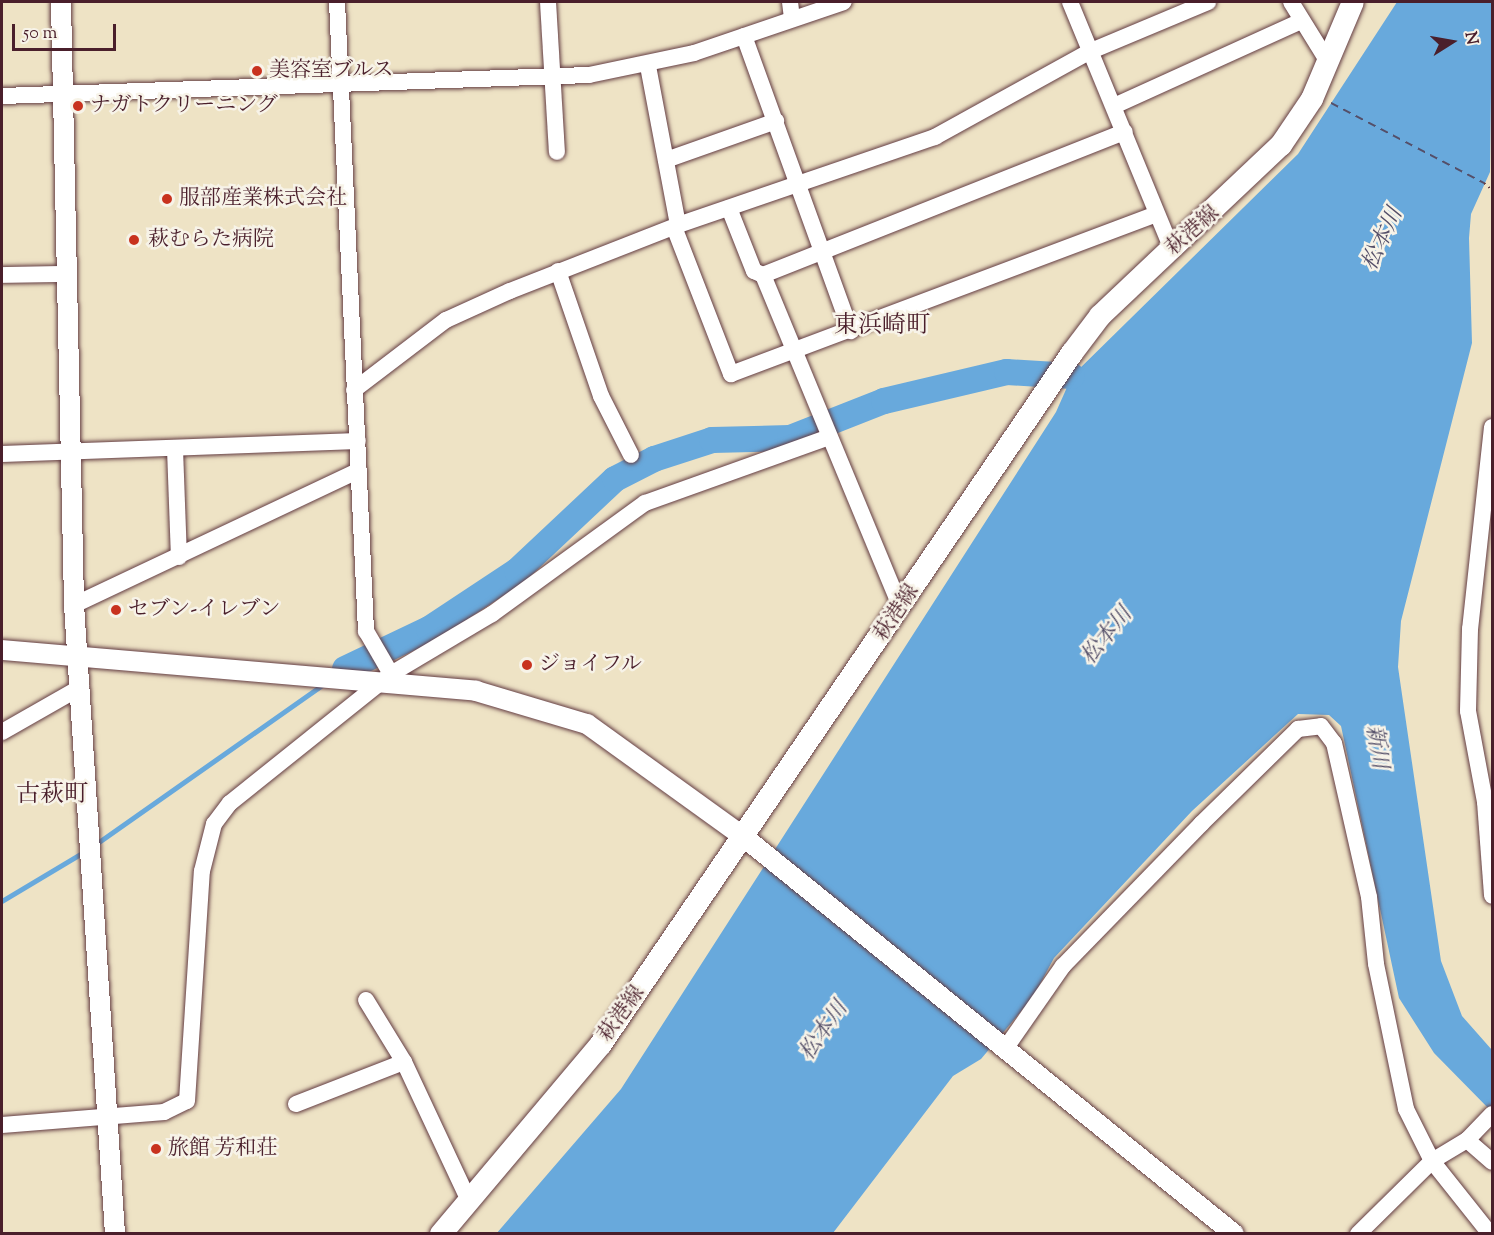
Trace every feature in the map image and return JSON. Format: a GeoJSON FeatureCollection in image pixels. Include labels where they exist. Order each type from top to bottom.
{"type":"FeatureCollection","features":[{"type":"Feature","properties":{"kind":"main road","name":"萩港線"},"geometry":{"type":"LineString","coordinates":[[441,1233],[601,1044],[901,608],[1072,353],[1100,316],[1281,145],[1328,62],[1353,2]]}},
{"type":"Feature","properties":{"kind":"street"},"geometry":{"type":"LineString","coordinates":[[61,2],[74,605],[115,1233]]}},
{"type":"Feature","properties":{"kind":"street"},"geometry":{"type":"LineString","coordinates":[[338,2],[339,84],[366,631],[386,678]]}},
{"type":"Feature","properties":{"kind":"street"},"geometry":{"type":"LineString","coordinates":[[548,2],[558,152]]}},
{"type":"Feature","properties":{"kind":"street"},"geometry":{"type":"LineString","coordinates":[[790,2],[792,19]]}},
{"type":"Feature","properties":{"kind":"street"},"geometry":{"type":"LineString","coordinates":[[2,96],[552,76],[648,66],[844,2]]}},
{"type":"Feature","properties":{"kind":"street"},"geometry":{"type":"LineString","coordinates":[[1070,2],[1172,250]]}},
{"type":"Feature","properties":{"kind":"street"},"geometry":{"type":"LineString","coordinates":[[1291,2],[1328,62]]}},
{"type":"Feature","properties":{"kind":"street"},"geometry":{"type":"LineString","coordinates":[[354,390],[446,320],[558,271],[676,226],[798,182],[935,137],[1091,51],[1198,3]]}},
{"type":"Feature","properties":{"kind":"street"},"geometry":{"type":"LineString","coordinates":[[1114,106],[1301,21]]}},
{"type":"Feature","properties":{"kind":"street"},"geometry":{"type":"LineString","coordinates":[[744,36],[851,331]]}},
{"type":"Feature","properties":{"kind":"street"},"geometry":{"type":"LineString","coordinates":[[648,66],[676,226],[730,374],[851,331],[1156,214]]}},
{"type":"Feature","properties":{"kind":"street"},"geometry":{"type":"LineString","coordinates":[[666,160],[776,121]]}},
{"type":"Feature","properties":{"kind":"street"},"geometry":{"type":"LineString","coordinates":[[729,208],[754,272],[763,275],[1125,132]]}},
{"type":"Feature","properties":{"kind":"street"},"geometry":{"type":"LineString","coordinates":[[558,271],[601,396],[631,454]]}},
{"type":"Feature","properties":{"kind":"street"},"geometry":{"type":"LineString","coordinates":[[2,275],[66,274]]}},
{"type":"Feature","properties":{"kind":"street"},"geometry":{"type":"LineString","coordinates":[[763,275],[790,352],[901,608]]}},
{"type":"Feature","properties":{"kind":"street"},"geometry":{"type":"LineString","coordinates":[[1492,427],[1470,629],[1468,711],[1485,802],[1492,896]]}},
{"type":"Feature","properties":{"kind":"street"},"geometry":{"type":"LineString","coordinates":[[2,1125],[106,1114],[164,1112],[187,1101],[202,871],[222,811],[386,678],[492,614],[645,503],[826,435]]}},
{"type":"Feature","properties":{"kind":"street"},"geometry":{"type":"LineString","coordinates":[[2,454],[358,441]]}},
{"type":"Feature","properties":{"kind":"street"},"geometry":{"type":"LineString","coordinates":[[175,449],[179,557]]}},
{"type":"Feature","properties":{"kind":"street"},"geometry":{"type":"LineString","coordinates":[[74,605],[359,470]]}},
{"type":"Feature","properties":{"kind":"street"},"geometry":{"type":"LineString","coordinates":[[2,650],[77,652],[386,678],[476,691],[587,724],[744,838],[763,856],[1234,1233]]}},
{"type":"Feature","properties":{"kind":"street"},"geometry":{"type":"LineString","coordinates":[[2,732],[81,687]]}},
{"type":"Feature","properties":{"kind":"street"},"geometry":{"type":"LineString","coordinates":[[1002,1046],[1063,966],[1201,824],[1298,729],[1321,726],[1334,743],[1369,897],[1376,964],[1406,1108],[1432,1161],[1490,1233]]}},
{"type":"Feature","properties":{"kind":"street"},"geometry":{"type":"LineString","coordinates":[[366,1000],[404,1062],[469,1201]]}},
{"type":"Feature","properties":{"kind":"street"},"geometry":{"type":"LineString","coordinates":[[296,1104],[404,1062]]}},
{"type":"Feature","properties":{"kind":"street"},"geometry":{"type":"LineString","coordinates":[[1358,1233],[1432,1161],[1467,1140],[1487,1120]]}},
{"type":"Feature","properties":{"kind":"street"},"geometry":{"type":"LineString","coordinates":[[1467,1140],[1492,1162]]}},
{"type":"Feature","properties":{"kind":"path"},"geometry":{"type":"LineString","coordinates":[[1484,183],[1492,190]]}},
{"type":"Feature","properties":{"kind":"water"},"geometry":{"type":"Polygon","coordinates":[[[1397,2],[1492,2],[1490,172],[1471,214],[1469,238],[1472,343],[1401,621],[1398,667],[1441,961],[1462,1016],[1492,1050],[1492,1112],[1434,1053],[1399,998],[1341,726],[1329,715],[1298,714],[1192,811],[1054,958],[1033,997],[981,1059],[953,1076],[833,1233],[496,1234],[621,1089],[1056,412],[1072,376],[1298,154],[1397,2]]]}},
{"type":"Feature","properties":{"kind":"waterway"},"geometry":{"type":"LineString","coordinates":[[345,669],[429,629],[517,571],[615,479],[654,459],[712,440],[790,438],[884,401],[1007,372],[1072,376]]}},
{"type":"Feature","properties":{"kind":"waterway"},"geometry":{"type":"LineString","coordinates":[[96,844],[322,685]]}},
{"type":"Feature","properties":{"kind":"waterway"},"geometry":{"type":"LineString","coordinates":[[2,901],[84,852]]}},
{"type":"Feature","properties":{"kind":"ferry route"},"geometry":{"type":"LineString","coordinates":[[1331,103],[1484,183]]}},
{"type":"Feature","properties":{"kind":"place","name":"美容室ブルス"},"geometry":{"type":"Point","coordinates":[257,71]}},
{"type":"Feature","properties":{"kind":"place","name":"ナガトクリーニング"},"geometry":{"type":"Point","coordinates":[78,106]}},
{"type":"Feature","properties":{"kind":"place","name":"服部産業株式会社"},"geometry":{"type":"Point","coordinates":[167,199]}},
{"type":"Feature","properties":{"kind":"place","name":"萩むらた病院"},"geometry":{"type":"Point","coordinates":[134,240]}},
{"type":"Feature","properties":{"kind":"place","name":"セブン-イレブン"},"geometry":{"type":"Point","coordinates":[116,610]}},
{"type":"Feature","properties":{"kind":"place","name":"ジョイフル"},"geometry":{"type":"Point","coordinates":[527,665]}},
{"type":"Feature","properties":{"kind":"place","name":"旅館 芳和荘"},"geometry":{"type":"Point","coordinates":[156,1149]}},
{"type":"Feature","properties":{"kind":"district","name":"東浜崎町"},"geometry":{"type":"Point","coordinates":[882,327]}},
{"type":"Feature","properties":{"kind":"district","name":"古萩町"},"geometry":{"type":"Point","coordinates":[52,796]}},
{"type":"Feature","properties":{"kind":"water label","name":"松本川"},"geometry":{"type":"Point","coordinates":[1384,240]}},
{"type":"Feature","properties":{"kind":"water label","name":"松本川"},"geometry":{"type":"Point","coordinates":[1108,637]}},
{"type":"Feature","properties":{"kind":"water label","name":"新川"},"geometry":{"type":"Point","coordinates":[1375,747]}},
{"type":"Feature","properties":{"kind":"water label","name":"松本川"},"geometry":{"type":"Point","coordinates":[825,1032]}}]}
